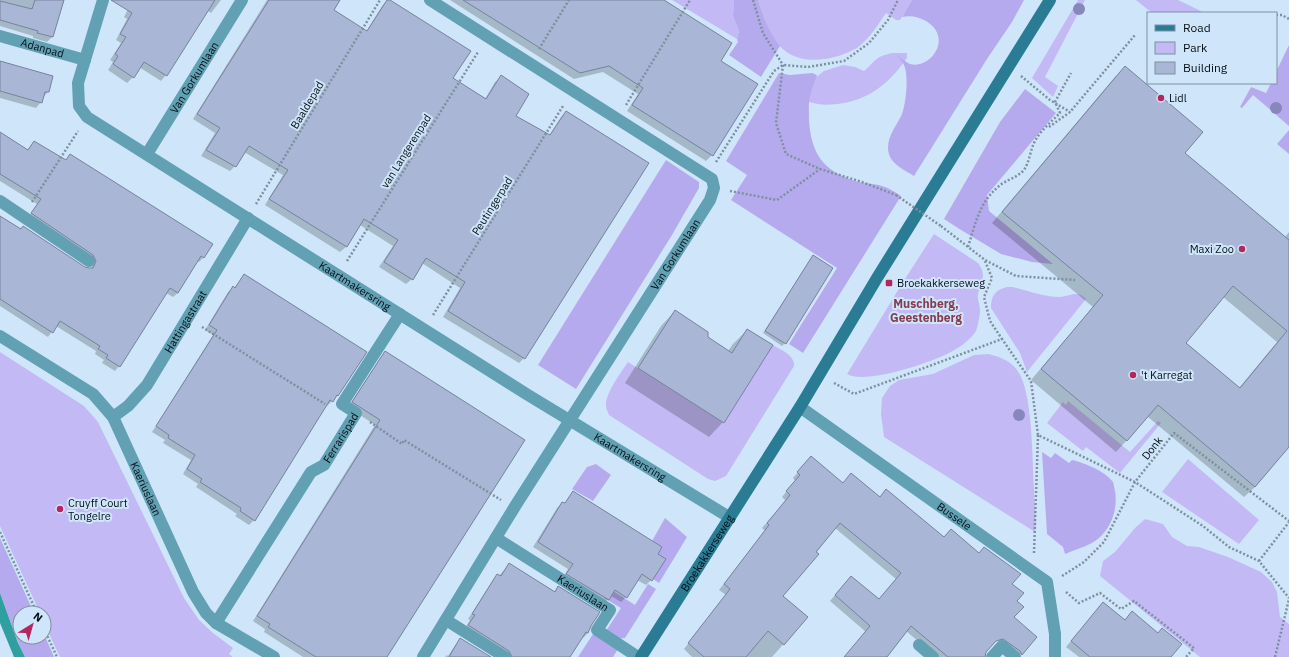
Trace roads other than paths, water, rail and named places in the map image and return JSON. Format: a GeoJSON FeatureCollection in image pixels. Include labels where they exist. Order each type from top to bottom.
{"type":"FeatureCollection","features":[{"type":"Feature","properties":{"kind":"street"},"geometry":{"type":"LineString","coordinates":[[85,60],[103,0]]}},
{"type":"Feature","properties":{"kind":"street","name":"Van Gorkumlaan"},"geometry":{"type":"LineString","coordinates":[[147,154],[242,0]]}},
{"type":"Feature","properties":{"kind":"street","name":"Van Gorkumlaan"},"geometry":{"type":"LineString","coordinates":[[430,0],[712,179],[714,188],[710,200],[569,420]]}},
{"type":"Feature","properties":{"kind":"street","name":"Broekakkerseweg"},"geometry":{"type":"LineString","coordinates":[[639,657],[800,407],[877,278],[1050,0]]}},
{"type":"Feature","properties":{"kind":"street","name":"Adanpad"},"geometry":{"type":"LineString","coordinates":[[0,36],[85,60]]}},
{"type":"Feature","properties":{"kind":"street","name":"Kaartmakersring"},"geometry":{"type":"LineString","coordinates":[[85,60],[78,83],[78,106],[87,117],[569,420],[729,517]]}},
{"type":"Feature","properties":{"kind":"street"},"geometry":{"type":"LineString","coordinates":[[0,201],[89,261]]}},
{"type":"Feature","properties":{"kind":"street","name":"Hattingastraat"},"geometry":{"type":"LineString","coordinates":[[113,417],[128,406],[147,386],[248,218]]}},
{"type":"Feature","properties":{"kind":"street","name":"Ferrarispad"},"geometry":{"type":"LineString","coordinates":[[216,623],[311,472],[324,465],[356,413],[342,404],[400,314]]}},
{"type":"Feature","properties":{"kind":"street","name":"Kaeriuslaan"},"geometry":{"type":"LineString","coordinates":[[0,336],[93,394],[113,417],[193,592],[206,613],[216,623],[274,657]]}},
{"type":"Feature","properties":{"kind":"street","name":"Bussele"},"geometry":{"type":"LineString","coordinates":[[800,407],[1032,572],[1050,581],[1055,645]]}},
{"type":"Feature","properties":{"kind":"street"},"geometry":{"type":"LineString","coordinates":[[423,657],[569,420]]}},
{"type":"Feature","properties":{"kind":"street","name":"Kaeriuslaan"},"geometry":{"type":"LineString","coordinates":[[496,538],[610,610],[597,630],[639,657]]}},
{"type":"Feature","properties":{"kind":"street"},"geometry":{"type":"LineString","coordinates":[[446,620],[505,657]]}},
{"type":"Feature","properties":{"kind":"street"},"geometry":{"type":"LineString","coordinates":[[919,645],[933,657]]}},
{"type":"Feature","properties":{"kind":"street"},"geometry":{"type":"LineString","coordinates":[[1044,657],[1055,645]]}},
{"type":"Feature","properties":{"kind":"street"},"geometry":{"type":"LineString","coordinates":[[1055,645],[1055,657]]}},
{"type":"Feature","properties":{"kind":"street"},"geometry":{"type":"LineString","coordinates":[[992,657],[1002,646],[1015,657]]}},
{"type":"Feature","properties":{"kind":"place","name":"Lidl"},"geometry":{"type":"Point","coordinates":[1161,98]}},
{"type":"Feature","properties":{"kind":"place","name":"Maxi Zoo"},"geometry":{"type":"Point","coordinates":[1242,249]}},
{"type":"Feature","properties":{"kind":"place","name":"Broekakkerseweg"},"geometry":{"type":"Point","coordinates":[889,283]}},
{"type":"Feature","properties":{"kind":"place","name":"'t Karregat"},"geometry":{"type":"Point","coordinates":[1133,375]}},
{"type":"Feature","properties":{"kind":"place","name":"Cruyff Court Tongelre"},"geometry":{"type":"Point","coordinates":[60,509]}},
{"type":"Feature","properties":{"kind":"district","name":"Muschberg, Geestenberg"},"geometry":{"type":"Point","coordinates":[926,310]}}]}
